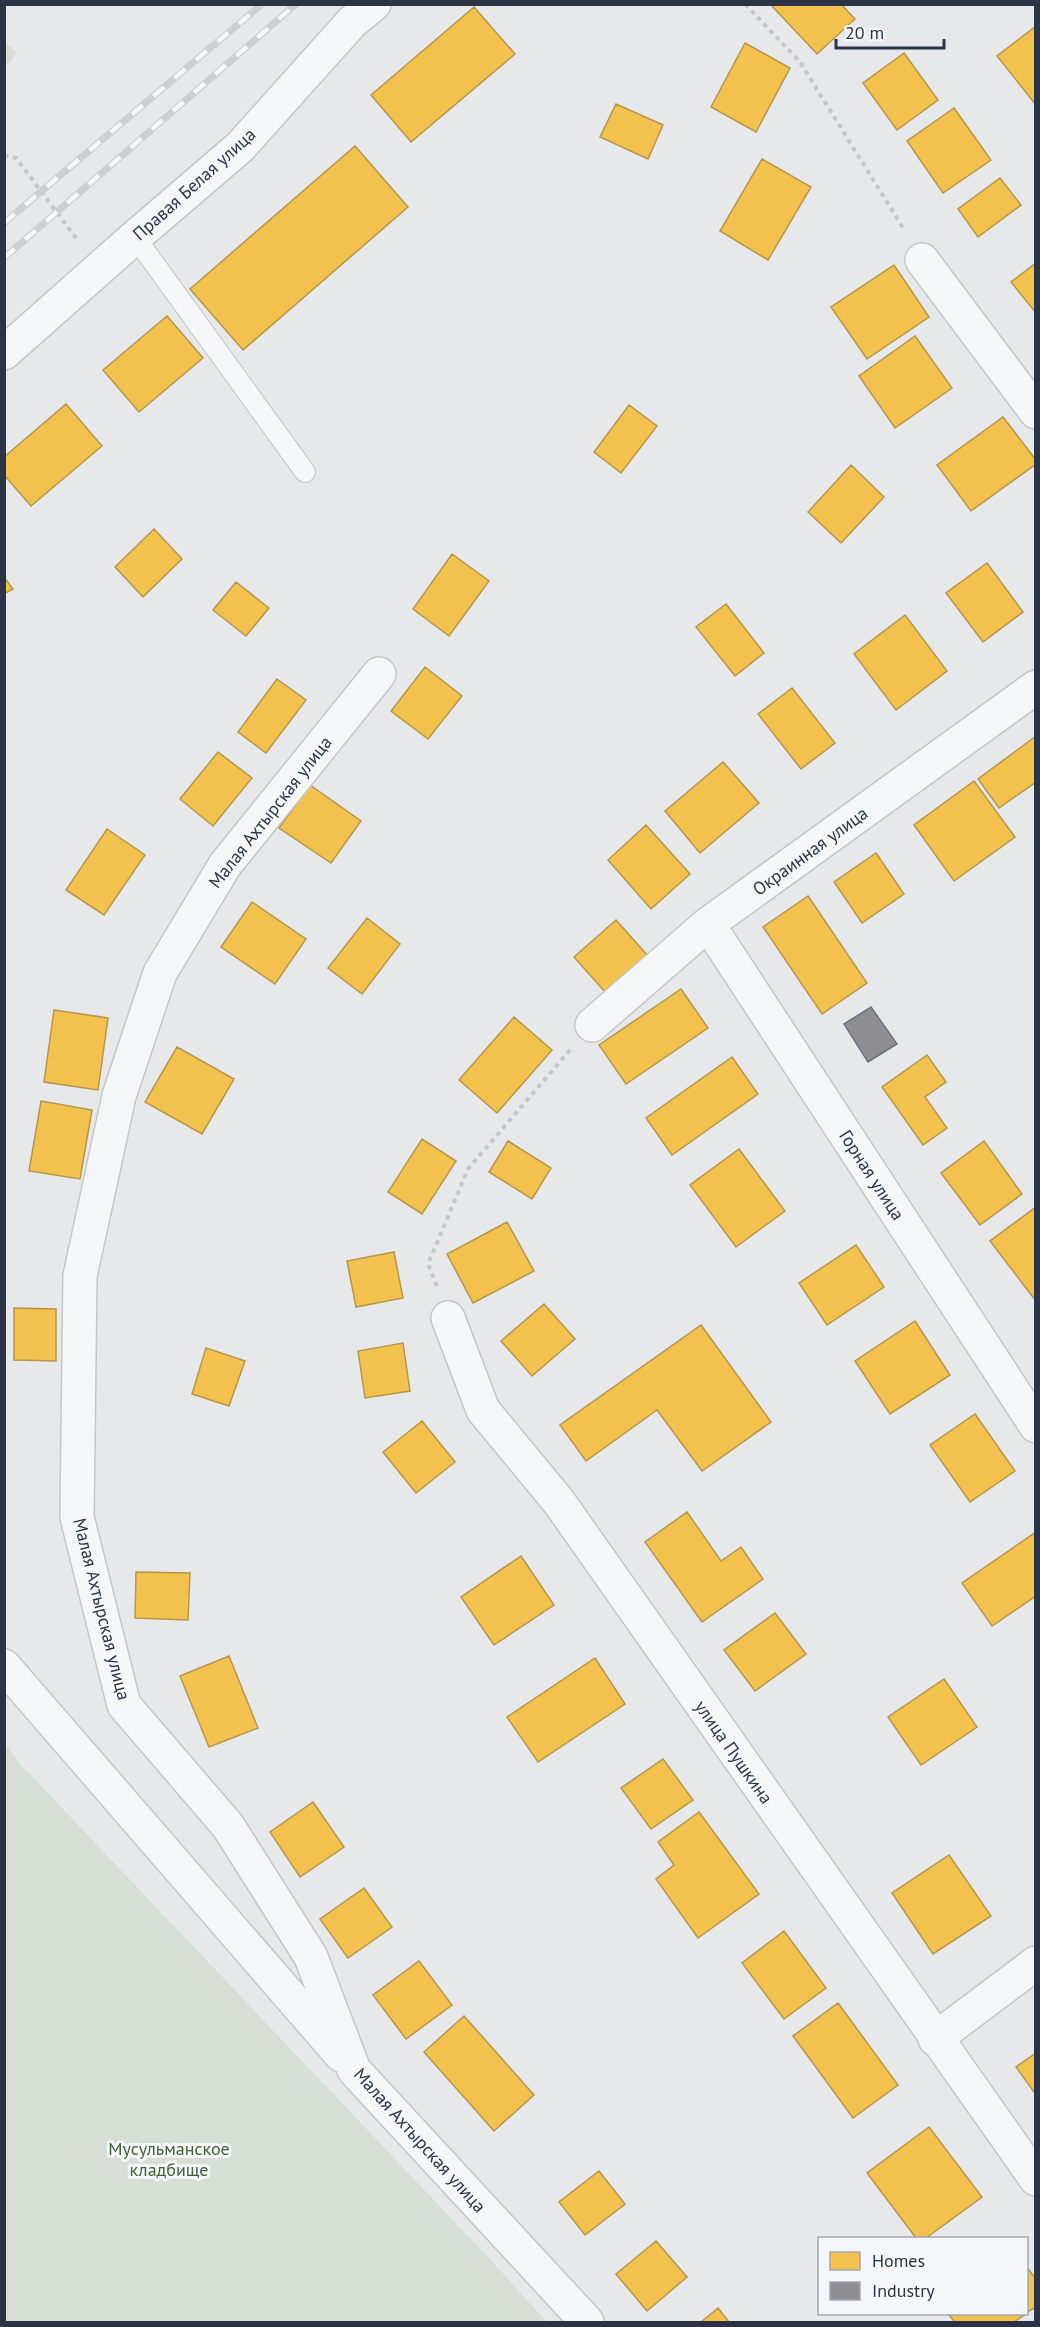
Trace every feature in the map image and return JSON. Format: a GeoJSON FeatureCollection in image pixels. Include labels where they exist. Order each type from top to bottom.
{"type":"FeatureCollection","features":[{"type":"Feature","properties":{"kind":"street","name":"Правая Белая улица"},"geometry":{"type":"LineString","coordinates":[[4,353],[240,147],[352,21],[374,4]]}},
{"type":"Feature","properties":{"kind":"street"},"geometry":{"type":"LineString","coordinates":[[922,260],[1035,412]]}},
{"type":"Feature","properties":{"kind":"street","name":"Малая Ахтырская улица"},"geometry":{"type":"LineString","coordinates":[[379,674],[225,865],[160,973],[119,1096],[80,1276],[77,1517],[124,1705],[228,1826],[311,1957],[354,2070],[587,2322]]}},
{"type":"Feature","properties":{"kind":"street","name":"Окраинная улица"},"geometry":{"type":"LineString","coordinates":[[592,1025],[708,924],[1035,687]]}},
{"type":"Feature","properties":{"kind":"street","name":"Горная улица"},"geometry":{"type":"LineString","coordinates":[[708,924],[1035,1426]]}},
{"type":"Feature","properties":{"kind":"street","name":"улица Пушкина"},"geometry":{"type":"LineString","coordinates":[[448,1318],[483,1410],[559,1502],[1035,2179]]}},
{"type":"Feature","properties":{"kind":"street"},"geometry":{"type":"LineString","coordinates":[[4,1666],[354,2070]]}},
{"type":"Feature","properties":{"kind":"street"},"geometry":{"type":"LineString","coordinates":[[935,2038],[1035,1963]]}},
{"type":"Feature","properties":{"kind":"lane"},"geometry":{"type":"LineString","coordinates":[[135,237],[304,472]]}},
{"type":"Feature","properties":{"kind":"path"},"geometry":{"type":"LineString","coordinates":[[745,4],[800,62],[922,260]]}},
{"type":"Feature","properties":{"kind":"path"},"geometry":{"type":"LineString","coordinates":[[4,155],[16,158],[80,243]]}},
{"type":"Feature","properties":{"kind":"path"},"geometry":{"type":"LineString","coordinates":[[448,1318],[428,1264],[468,1169],[592,1025]]}},
{"type":"Feature","properties":{"kind":"green space"},"geometry":{"type":"Polygon","coordinates":[[[5,43],[17,52],[5,68],[5,43]]]}},
{"type":"Feature","properties":{"kind":"green space","name":"Мусульманское кладбище"},"geometry":{"type":"Polygon","coordinates":[[[4,1742],[22,1766],[547,2322],[5,2322],[4,1742]]]}},
{"type":"Feature","properties":{"kind":"building: Homes"},"geometry":{"type":"Polygon","coordinates":[[[770,4],[841,4],[855,19],[817,54],[770,4]]]}},
{"type":"Feature","properties":{"kind":"building: Homes"},"geometry":{"type":"Polygon","coordinates":[[[474,7],[515,54],[411,142],[371,95],[474,7]]]}},
{"type":"Feature","properties":{"kind":"building: Homes"},"geometry":{"type":"Polygon","coordinates":[[[1036,26],[1036,105],[997,56],[1036,26]]]}},
{"type":"Feature","properties":{"kind":"building: Homes"},"geometry":{"type":"Polygon","coordinates":[[[745,43],[790,68],[756,132],[711,107],[745,43]]]}},
{"type":"Feature","properties":{"kind":"building: Homes"},"geometry":{"type":"Polygon","coordinates":[[[904,53],[938,100],[897,130],[863,83],[904,53]]]}},
{"type":"Feature","properties":{"kind":"building: Homes"},"geometry":{"type":"Polygon","coordinates":[[[616,104],[663,125],[648,159],[600,137],[616,104]]]}},
{"type":"Feature","properties":{"kind":"building: Homes"},"geometry":{"type":"Polygon","coordinates":[[[954,108],[991,160],[943,193],[907,141],[954,108]]]}},
{"type":"Feature","properties":{"kind":"building: Homes"},"geometry":{"type":"Polygon","coordinates":[[[355,146],[408,207],[243,350],[190,289],[355,146]]]}},
{"type":"Feature","properties":{"kind":"building: Homes"},"geometry":{"type":"Polygon","coordinates":[[[762,159],[811,187],[768,260],[720,231],[762,159]]]}},
{"type":"Feature","properties":{"kind":"building: Homes"},"geometry":{"type":"Polygon","coordinates":[[[1000,178],[1021,205],[978,237],[958,209],[1000,178]]]}},
{"type":"Feature","properties":{"kind":"building: Homes"},"geometry":{"type":"Polygon","coordinates":[[[1036,263],[1036,313],[1011,282],[1036,263]]]}},
{"type":"Feature","properties":{"kind":"building: Homes"},"geometry":{"type":"Polygon","coordinates":[[[894,265],[929,317],[867,359],[831,307],[894,265]]]}},
{"type":"Feature","properties":{"kind":"building: Homes"},"geometry":{"type":"Polygon","coordinates":[[[167,316],[203,358],[139,412],[103,370],[167,316]]]}},
{"type":"Feature","properties":{"kind":"building: Homes"},"geometry":{"type":"Polygon","coordinates":[[[915,336],[952,388],[895,428],[859,376],[915,336]]]}},
{"type":"Feature","properties":{"kind":"building: Homes"},"geometry":{"type":"Polygon","coordinates":[[[66,404],[102,446],[31,506],[4,475],[4,457],[66,404]]]}},
{"type":"Feature","properties":{"kind":"building: Homes"},"geometry":{"type":"Polygon","coordinates":[[[629,405],[657,426],[621,473],[594,452],[629,405]]]}},
{"type":"Feature","properties":{"kind":"building: Homes"},"geometry":{"type":"Polygon","coordinates":[[[1003,417],[1036,460],[1036,464],[971,511],[937,465],[1003,417]]]}},
{"type":"Feature","properties":{"kind":"building: Homes"},"geometry":{"type":"Polygon","coordinates":[[[851,465],[884,497],[841,543],[808,512],[851,465]]]}},
{"type":"Feature","properties":{"kind":"building: Homes"},"geometry":{"type":"Polygon","coordinates":[[[154,529],[182,559],[143,597],[115,567],[154,529]]]}},
{"type":"Feature","properties":{"kind":"building: Homes"},"geometry":{"type":"Polygon","coordinates":[[[452,554],[489,581],[449,636],[413,609],[452,554]]]}},
{"type":"Feature","properties":{"kind":"building: Homes"},"geometry":{"type":"Polygon","coordinates":[[[987,563],[1023,612],[983,642],[946,593],[987,563]]]}},
{"type":"Feature","properties":{"kind":"building: Homes"},"geometry":{"type":"Polygon","coordinates":[[[4,577],[13,589],[4,594],[4,577]]]}},
{"type":"Feature","properties":{"kind":"building: Homes"},"geometry":{"type":"Polygon","coordinates":[[[236,582],[269,608],[246,636],[213,610],[236,582]]]}},
{"type":"Feature","properties":{"kind":"building: Homes"},"geometry":{"type":"Polygon","coordinates":[[[726,604],[764,653],[735,676],[696,627],[726,604]]]}},
{"type":"Feature","properties":{"kind":"building: Homes"},"geometry":{"type":"Polygon","coordinates":[[[905,615],[947,671],[896,710],[854,654],[905,615]]]}},
{"type":"Feature","properties":{"kind":"building: Homes"},"geometry":{"type":"Polygon","coordinates":[[[425,667],[462,696],[428,739],[391,711],[425,667]]]}},
{"type":"Feature","properties":{"kind":"building: Homes"},"geometry":{"type":"Polygon","coordinates":[[[277,679],[306,700],[266,753],[238,732],[277,679]]]}},
{"type":"Feature","properties":{"kind":"building: Homes"},"geometry":{"type":"Polygon","coordinates":[[[792,688],[835,743],[801,769],[758,714],[792,688]]]}},
{"type":"Feature","properties":{"kind":"building: Homes"},"geometry":{"type":"Polygon","coordinates":[[[1036,736],[1036,782],[999,808],[978,779],[1036,736]]]}},
{"type":"Feature","properties":{"kind":"building: Homes"},"geometry":{"type":"Polygon","coordinates":[[[218,752],[252,778],[213,826],[180,799],[218,752]]]}},
{"type":"Feature","properties":{"kind":"building: Homes"},"geometry":{"type":"Polygon","coordinates":[[[723,762],[759,803],[700,853],[665,811],[723,762]]]}},
{"type":"Feature","properties":{"kind":"building: Homes"},"geometry":{"type":"Polygon","coordinates":[[[974,781],[1015,837],[954,881],[914,825],[974,781]]]}},
{"type":"Feature","properties":{"kind":"building: Homes"},"geometry":{"type":"Polygon","coordinates":[[[310,785],[361,821],[331,863],[279,828],[310,785]]]}},
{"type":"Feature","properties":{"kind":"building: Homes"},"geometry":{"type":"Polygon","coordinates":[[[646,825],[690,874],[651,909],[608,860],[646,825]]]}},
{"type":"Feature","properties":{"kind":"building: Homes"},"geometry":{"type":"Polygon","coordinates":[[[107,829],[145,855],[104,915],[66,890],[107,829]]]}},
{"type":"Feature","properties":{"kind":"building: Homes"},"geometry":{"type":"Polygon","coordinates":[[[876,853],[904,894],[862,923],[834,882],[876,853]]]}},
{"type":"Feature","properties":{"kind":"building: Homes"},"geometry":{"type":"Polygon","coordinates":[[[808,896],[867,983],[822,1014],[763,927],[808,896]]]}},
{"type":"Feature","properties":{"kind":"building: Homes"},"geometry":{"type":"Polygon","coordinates":[[[252,902],[306,939],[275,984],[221,947],[252,902]]]}},
{"type":"Feature","properties":{"kind":"building: Homes"},"geometry":{"type":"Polygon","coordinates":[[[367,918],[400,944],[362,994],[328,968],[367,918]]]}},
{"type":"Feature","properties":{"kind":"building: Homes"},"geometry":{"type":"Polygon","coordinates":[[[616,920],[648,956],[606,993],[574,957],[616,920]]]}},
{"type":"Feature","properties":{"kind":"building: Homes"},"geometry":{"type":"Polygon","coordinates":[[[681,989],[708,1028],[626,1084],[599,1045],[681,989]]]}},
{"type":"Feature","properties":{"kind":"building: Homes"},"geometry":{"type":"Polygon","coordinates":[[[54,1010],[108,1018],[98,1090],[44,1082],[54,1010]]]}},
{"type":"Feature","properties":{"kind":"building: Homes"},"geometry":{"type":"Polygon","coordinates":[[[514,1017],[552,1050],[497,1113],[459,1080],[514,1017]]]}},
{"type":"Feature","properties":{"kind":"building: Homes"},"geometry":{"type":"Polygon","coordinates":[[[177,1047],[234,1079],[202,1134],[145,1102],[177,1047]]]}},
{"type":"Feature","properties":{"kind":"building: Homes"},"geometry":{"type":"Polygon","coordinates":[[[927,1055],[946,1082],[925,1097],[947,1128],[923,1145],[882,1087],[927,1055]]]}},
{"type":"Feature","properties":{"kind":"building: Homes"},"geometry":{"type":"Polygon","coordinates":[[[732,1057],[758,1094],[672,1155],[646,1118],[732,1057]]]}},
{"type":"Feature","properties":{"kind":"building: Homes"},"geometry":{"type":"Polygon","coordinates":[[[41,1101],[92,1110],[80,1179],[29,1171],[41,1101]]]}},
{"type":"Feature","properties":{"kind":"building: Homes"},"geometry":{"type":"Polygon","coordinates":[[[422,1139],[456,1161],[422,1214],[388,1192],[422,1139]]]}},
{"type":"Feature","properties":{"kind":"building: Homes"},"geometry":{"type":"Polygon","coordinates":[[[508,1141],[551,1168],[532,1199],[489,1172],[508,1141]]]}},
{"type":"Feature","properties":{"kind":"building: Homes"},"geometry":{"type":"Polygon","coordinates":[[[984,1141],[1022,1194],[980,1225],[941,1173],[984,1141]]]}},
{"type":"Feature","properties":{"kind":"building: Homes"},"geometry":{"type":"Polygon","coordinates":[[[739,1149],[785,1211],[736,1247],[690,1185],[739,1149]]]}},
{"type":"Feature","properties":{"kind":"building: Homes"},"geometry":{"type":"Polygon","coordinates":[[[1036,1207],[1036,1301],[990,1241],[1036,1207]]]}},
{"type":"Feature","properties":{"kind":"building: Homes"},"geometry":{"type":"Polygon","coordinates":[[[507,1222],[534,1271],[473,1303],[447,1254],[507,1222]]]}},
{"type":"Feature","properties":{"kind":"building: Homes"},"geometry":{"type":"Polygon","coordinates":[[[856,1245],[884,1287],[827,1325],[799,1283],[856,1245]]]}},
{"type":"Feature","properties":{"kind":"building: Homes"},"geometry":{"type":"Polygon","coordinates":[[[394,1252],[403,1298],[356,1307],[347,1261],[394,1252]]]}},
{"type":"Feature","properties":{"kind":"building: Homes"},"geometry":{"type":"Polygon","coordinates":[[[544,1304],[575,1339],[532,1376],[501,1341],[544,1304]]]}},
{"type":"Feature","properties":{"kind":"building: Homes"},"geometry":{"type":"Polygon","coordinates":[[[14,1308],[56,1309],[56,1361],[14,1360],[14,1308]]]}},
{"type":"Feature","properties":{"kind":"building: Homes"},"geometry":{"type":"Polygon","coordinates":[[[915,1321],[950,1375],[890,1414],[855,1361],[915,1321]]]}},
{"type":"Feature","properties":{"kind":"building: Homes"},"geometry":{"type":"Polygon","coordinates":[[[701,1325],[771,1422],[702,1471],[657,1410],[586,1461],[560,1425],[701,1325]]]}},
{"type":"Feature","properties":{"kind":"building: Homes"},"geometry":{"type":"Polygon","coordinates":[[[403,1343],[410,1391],[365,1398],[358,1351],[403,1343]]]}},
{"type":"Feature","properties":{"kind":"building: Homes"},"geometry":{"type":"Polygon","coordinates":[[[206,1348],[245,1361],[229,1406],[192,1394],[206,1348]]]}},
{"type":"Feature","properties":{"kind":"building: Homes"},"geometry":{"type":"Polygon","coordinates":[[[975,1414],[1015,1471],[970,1502],[930,1445],[975,1414]]]}},
{"type":"Feature","properties":{"kind":"building: Homes"},"geometry":{"type":"Polygon","coordinates":[[[422,1421],[455,1462],[416,1493],[383,1452],[422,1421]]]}},
{"type":"Feature","properties":{"kind":"building: Homes"},"geometry":{"type":"Polygon","coordinates":[[[687,1512],[721,1561],[741,1547],[763,1579],[702,1622],[645,1542],[687,1512]]]}},
{"type":"Feature","properties":{"kind":"building: Homes"},"geometry":{"type":"Polygon","coordinates":[[[1036,1532],[1036,1596],[992,1626],[962,1583],[1036,1532]]]}},
{"type":"Feature","properties":{"kind":"building: Homes"},"geometry":{"type":"Polygon","coordinates":[[[521,1556],[554,1605],[494,1645],[461,1597],[521,1556]]]}},
{"type":"Feature","properties":{"kind":"building: Homes"},"geometry":{"type":"Polygon","coordinates":[[[136,1572],[190,1573],[188,1620],[135,1618],[136,1572]]]}},
{"type":"Feature","properties":{"kind":"building: Homes"},"geometry":{"type":"Polygon","coordinates":[[[775,1613],[806,1654],[755,1691],[724,1650],[775,1613]]]}},
{"type":"Feature","properties":{"kind":"building: Homes"},"geometry":{"type":"Polygon","coordinates":[[[229,1656],[258,1728],[209,1747],[180,1676],[229,1656]]]}},
{"type":"Feature","properties":{"kind":"building: Homes"},"geometry":{"type":"Polygon","coordinates":[[[595,1658],[625,1704],[538,1762],[507,1717],[595,1658]]]}},
{"type":"Feature","properties":{"kind":"building: Homes"},"geometry":{"type":"Polygon","coordinates":[[[944,1679],[977,1727],[921,1765],[888,1717],[944,1679]]]}},
{"type":"Feature","properties":{"kind":"building: Homes"},"geometry":{"type":"Polygon","coordinates":[[[663,1759],[693,1800],[651,1829],[621,1788],[663,1759]]]}},
{"type":"Feature","properties":{"kind":"building: Homes"},"geometry":{"type":"Polygon","coordinates":[[[313,1802],[344,1847],[300,1877],[270,1832],[313,1802]]]}},
{"type":"Feature","properties":{"kind":"building: Homes"},"geometry":{"type":"Polygon","coordinates":[[[699,1812],[759,1894],[698,1938],[656,1879],[674,1865],[658,1842],[699,1812]]]}},
{"type":"Feature","properties":{"kind":"building: Homes"},"geometry":{"type":"Polygon","coordinates":[[[949,1855],[991,1916],[933,1954],[892,1893],[949,1855]]]}},
{"type":"Feature","properties":{"kind":"building: Homes"},"geometry":{"type":"Polygon","coordinates":[[[364,1888],[392,1927],[348,1958],[320,1919],[364,1888]]]}},
{"type":"Feature","properties":{"kind":"building: Homes"},"geometry":{"type":"Polygon","coordinates":[[[784,1931],[826,1988],[784,2019],[742,1963],[784,1931]]]}},
{"type":"Feature","properties":{"kind":"building: Homes"},"geometry":{"type":"Polygon","coordinates":[[[419,1961],[452,2005],[406,2039],[373,1995],[419,1961]]]}},
{"type":"Feature","properties":{"kind":"building: Homes"},"geometry":{"type":"Polygon","coordinates":[[[838,2003],[898,2085],[853,2118],[793,2036],[838,2003]]]}},
{"type":"Feature","properties":{"kind":"building: Homes"},"geometry":{"type":"Polygon","coordinates":[[[464,2016],[534,2095],[494,2131],[424,2052],[464,2016]]]}},
{"type":"Feature","properties":{"kind":"building: Homes"},"geometry":{"type":"Polygon","coordinates":[[[1036,2053],[1036,2095],[1016,2067],[1036,2053]]]}},
{"type":"Feature","properties":{"kind":"building: Homes"},"geometry":{"type":"Polygon","coordinates":[[[929,2127],[982,2197],[927,2237],[915,2237],[867,2173],[929,2127]]]}},
{"type":"Feature","properties":{"kind":"building: Homes"},"geometry":{"type":"Polygon","coordinates":[[[599,2171],[625,2204],[585,2235],[559,2202],[599,2171]]]}},
{"type":"Feature","properties":{"kind":"building: Homes"},"geometry":{"type":"Polygon","coordinates":[[[656,2241],[687,2277],[647,2311],[616,2274],[656,2241]]]}},
{"type":"Feature","properties":{"kind":"building: Homes"},"geometry":{"type":"Polygon","coordinates":[[[1028,2269],[1036,2279],[1036,2307],[1028,2312],[1028,2269]]]}},
{"type":"Feature","properties":{"kind":"building: Homes"},"geometry":{"type":"Polygon","coordinates":[[[718,2308],[729,2322],[701,2322],[718,2308]]]}},
{"type":"Feature","properties":{"kind":"building: Homes"},"geometry":{"type":"Polygon","coordinates":[[[949,2315],[1024,2315],[1014,2322],[955,2322],[949,2315]]]}},
{"type":"Feature","properties":{"kind":"building: Industry"},"geometry":{"type":"Polygon","coordinates":[[[871,1007],[897,1044],[868,1062],[844,1024],[871,1007]]]}},
{"type":"Feature","properties":{"kind":"railway"},"geometry":{"type":"LineString","coordinates":[[4,223],[262,4]]}},
{"type":"Feature","properties":{"kind":"railway"},"geometry":{"type":"LineString","coordinates":[[4,258],[296,4]]}}]}
